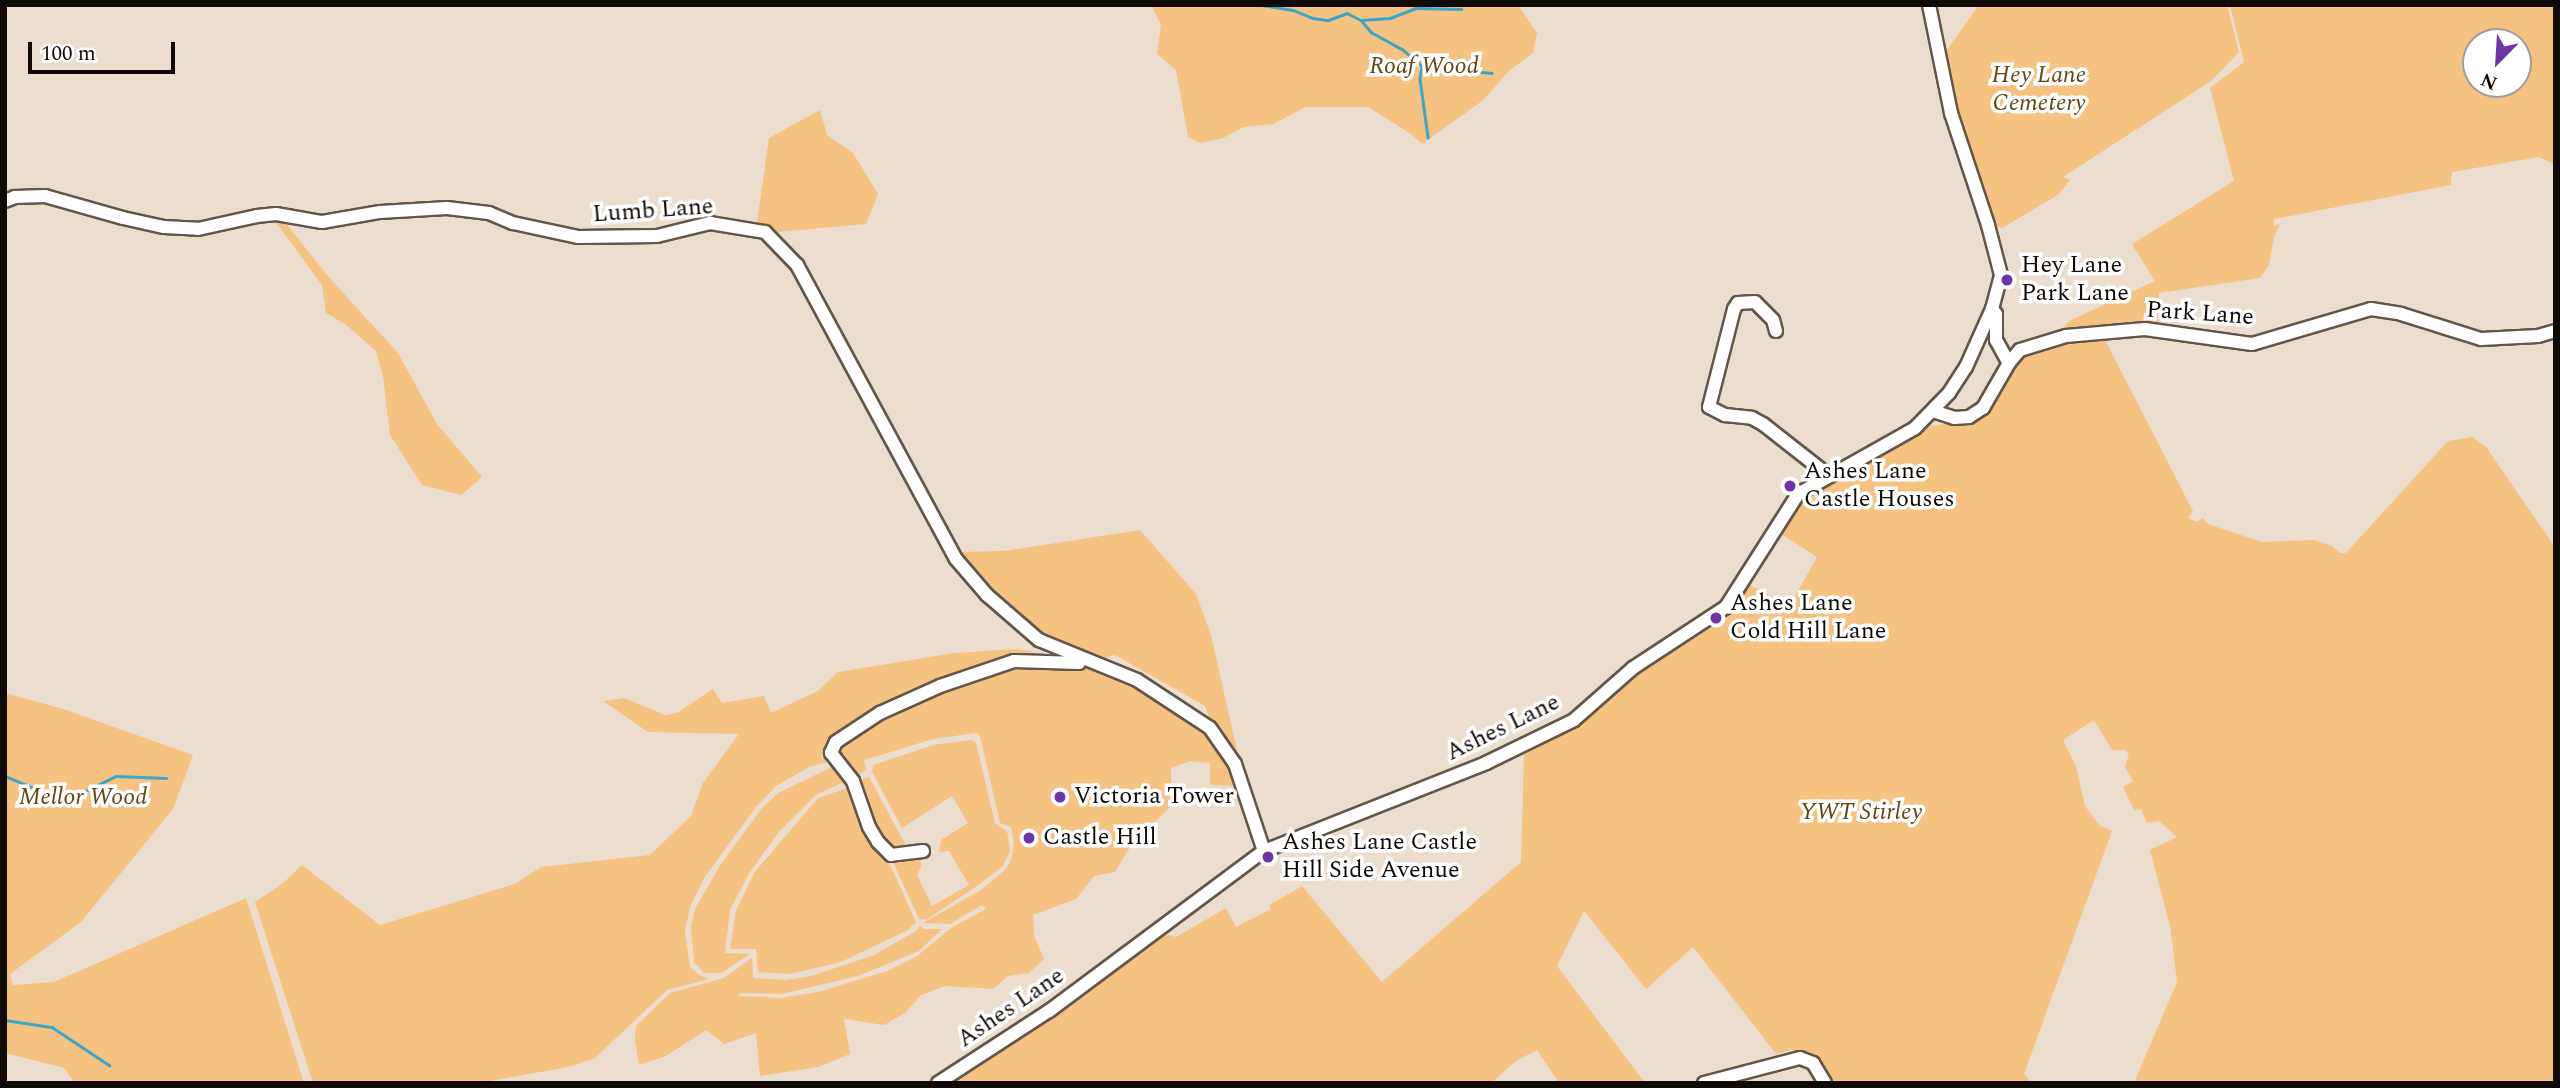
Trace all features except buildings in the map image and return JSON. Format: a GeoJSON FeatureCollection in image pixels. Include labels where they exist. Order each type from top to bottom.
{"type":"FeatureCollection","features":[{"type":"Feature","properties":{"kind":"street"},"geometry":{"type":"LineString","coordinates":[[1930,5],[1951,113],[1988,225],[2001,275],[1992,309],[1996,314],[1996,340],[2008,363]]}},
{"type":"Feature","properties":{"kind":"street","name":"Lumb Lane"},"geometry":{"type":"LineString","coordinates":[[5,201],[45,196],[151,224],[198,229],[276,214],[322,222],[380,212],[447,208],[489,213],[513,223],[578,237],[657,236],[710,223],[765,232],[797,265],[956,559],[987,594],[1039,640],[1137,681],[1210,728],[1235,764],[1264,851]]}},
{"type":"Feature","properties":{"kind":"street"},"geometry":{"type":"LineString","coordinates":[[1776,331],[1773,320],[1755,302],[1738,303],[1734,309],[1709,408],[1725,415],[1752,418],[1763,424],[1828,475]]}},
{"type":"Feature","properties":{"kind":"street","name":"Ashes Lane"},"geometry":{"type":"LineString","coordinates":[[938,1083],[1049,1011],[1264,851],[1486,764],[1573,720],[1633,668],[1727,607],[1798,494],[1915,428],[1950,393],[1966,367],[1992,309]]}},
{"type":"Feature","properties":{"kind":"street","name":"Park Lane"},"geometry":{"type":"LineString","coordinates":[[1933,411],[1954,418],[1969,417],[1983,408],[2008,363],[2020,350],[2066,336],[2146,329],[2252,344],[2371,309],[2401,314],[2481,339],[2538,335],[2555,331]]}},
{"type":"Feature","properties":{"kind":"street"},"geometry":{"type":"LineString","coordinates":[[923,851],[891,855],[878,842],[869,827],[853,780],[831,753],[836,742],[880,713],[940,686],[1014,661],[1080,663],[1089,660]]}},
{"type":"Feature","properties":{"kind":"street"},"geometry":{"type":"LineString","coordinates":[[1704,1083],[1800,1058],[1813,1063],[1825,1083]]}},
{"type":"Feature","properties":{"kind":"green space","name":"Roaf Wood"},"geometry":{"type":"Polygon","coordinates":[[[1121,5],[1518,5],[1537,33],[1533,53],[1510,70],[1482,101],[1422,144],[1368,107],[1306,107],[1273,124],[1244,127],[1223,138],[1201,143],[1188,137],[1176,70],[1157,54],[1161,25],[1152,7],[1121,5]]]}},
{"type":"Feature","properties":{"kind":"green space","name":"Hey Lane Cemetery"},"geometry":{"type":"Polygon","coordinates":[[[1979,5],[2227,5],[2239,52],[2211,81],[2063,177],[2070,180],[2058,195],[2002,228],[1995,225],[1997,220],[1993,221],[1987,193],[1960,124],[1949,75],[1947,50],[1979,5]]]}},
{"type":"Feature","properties":{"kind":"green space"},"geometry":{"type":"Polygon","coordinates":[[[2230,5],[2555,5],[2555,165],[2539,157],[2452,172],[2451,185],[2274,219],[2274,226],[2280,224],[2274,237],[2269,265],[2260,278],[2159,293],[2158,324],[2059,331],[2071,320],[2155,281],[2132,244],[2234,181],[2210,88],[2244,62],[2230,5]]]}},
{"type":"Feature","properties":{"kind":"green space"},"geometry":{"type":"Polygon","coordinates":[[[820,110],[827,135],[853,153],[878,194],[866,224],[778,232],[757,223],[769,138],[820,110]]]}},
{"type":"Feature","properties":{"kind":"green space"},"geometry":{"type":"Polygon","coordinates":[[[275,221],[285,222],[326,274],[398,353],[437,424],[482,477],[461,495],[422,485],[390,435],[383,376],[376,351],[345,324],[326,313],[322,285],[275,221]]]}},
{"type":"Feature","properties":{"kind":"green space","name":"YWT Stirley"},"geometry":{"type":"Polygon","coordinates":[[[2103,336],[2193,511],[2188,518],[2197,522],[2203,518],[2208,524],[2262,542],[2314,540],[2332,546],[2340,553],[2346,553],[2448,441],[2472,437],[2486,447],[2555,547],[2555,1083],[2134,1083],[2177,982],[2170,926],[2150,850],[2177,837],[2159,821],[2147,823],[2141,809],[2134,810],[2123,787],[2133,781],[2125,767],[2129,754],[2125,750],[2112,750],[2094,720],[2063,740],[2076,766],[2085,806],[2099,825],[2112,831],[2024,1074],[2032,1083],[1829,1083],[1813,1055],[1792,1050],[1776,1054],[1693,947],[1646,989],[1584,911],[1557,966],[1645,1083],[1559,1083],[1537,1050],[1516,1061],[1491,1083],[948,1083],[1009,1044],[1164,934],[1176,937],[1226,908],[1236,927],[1271,909],[1269,905],[1302,886],[1382,982],[1521,862],[1524,755],[1576,726],[1626,682],[1725,617],[1749,584],[1789,607],[1817,557],[1778,532],[1800,502],[1828,481],[1922,427],[1978,420],[1991,408],[2013,363],[2023,354],[2041,345],[2103,336]]]}},
{"type":"Feature","properties":{"kind":"green space"},"geometry":{"type":"Polygon","coordinates":[[[1140,530],[1196,594],[1211,635],[1239,759],[1211,723],[1205,706],[1115,655],[1104,658],[1055,645],[987,588],[958,552],[1004,551],[1140,530]]]}},
{"type":"Feature","properties":{"kind":"green space"},"geometry":{"type":"Polygon","coordinates":[[[1017,649],[1034,652],[1019,655],[833,738],[821,756],[829,762],[809,767],[776,786],[756,807],[704,878],[690,907],[685,931],[690,967],[709,979],[667,990],[595,1058],[568,1067],[479,1083],[313,1083],[255,902],[282,884],[302,865],[380,925],[515,884],[541,867],[650,855],[691,816],[703,783],[739,734],[648,732],[603,701],[624,698],[665,715],[677,713],[713,689],[722,703],[764,696],[771,713],[818,691],[838,672],[954,653],[1017,649]]]}},
{"type":"Feature","properties":{"kind":"green space"},"geometry":{"type":"Polygon","coordinates":[[[1046,664],[1094,668],[1137,687],[1208,736],[1229,767],[1235,786],[1210,785],[1210,763],[1190,761],[1171,768],[1171,806],[1155,822],[1139,832],[1115,872],[1094,876],[1076,899],[1033,915],[1034,935],[1044,959],[1029,973],[1008,976],[993,989],[945,986],[921,995],[905,1013],[884,1025],[844,1019],[850,1054],[818,1067],[760,1076],[756,1033],[724,1044],[706,1030],[666,1056],[639,1065],[636,1026],[670,993],[724,978],[752,958],[753,978],[786,980],[811,976],[874,955],[916,931],[920,925],[923,929],[942,929],[919,951],[858,976],[782,994],[740,993],[738,996],[781,998],[818,992],[887,971],[917,956],[951,928],[986,909],[982,905],[950,924],[923,923],[981,890],[1006,869],[1011,860],[1014,844],[1011,827],[1000,823],[980,736],[976,733],[933,739],[864,760],[866,770],[856,776],[852,766],[839,757],[840,746],[881,718],[941,690],[1012,667],[1046,664]]]}},
{"type":"Feature","properties":{"kind":"green space","name":"Mellor Wood"},"geometry":{"type":"Polygon","coordinates":[[[5,693],[63,709],[193,755],[173,809],[81,922],[10,974],[13,985],[54,982],[246,898],[304,1083],[75,1083],[64,1068],[5,1053],[5,693]]]}},
{"type":"Feature","properties":{"kind":"green space"},"geometry":{"type":"Polygon","coordinates":[[[972,740],[976,743],[995,823],[1007,831],[1010,851],[1003,866],[977,886],[926,920],[919,919],[856,781],[869,777],[910,853],[920,857],[921,867],[917,875],[932,906],[969,885],[949,851],[939,852],[941,840],[968,823],[952,796],[902,828],[872,772],[873,765],[933,745],[972,740]]]}},
{"type":"Feature","properties":{"kind":"green space"},"geometry":{"type":"Polygon","coordinates":[[[832,767],[848,780],[816,795],[779,832],[750,872],[730,910],[725,953],[750,954],[721,973],[704,973],[694,962],[691,927],[695,909],[721,864],[762,808],[778,793],[832,767]]]}},
{"type":"Feature","properties":{"kind":"green space"},"geometry":{"type":"Polygon","coordinates":[[[850,787],[869,839],[878,853],[888,860],[916,922],[908,930],[841,962],[790,974],[758,972],[756,949],[730,949],[736,911],[754,873],[818,798],[850,787]]]}},
{"type":"Feature","properties":{"kind":"waterway"},"geometry":{"type":"LineString","coordinates":[[1262,5],[1328,20],[1347,13],[1361,20],[1371,32],[1402,49],[1422,66],[1420,79],[1428,137]]}},
{"type":"Feature","properties":{"kind":"waterway"},"geometry":{"type":"LineString","coordinates":[[1361,20],[1390,18],[1416,8],[1461,9]]}},
{"type":"Feature","properties":{"kind":"waterway"},"geometry":{"type":"LineString","coordinates":[[1422,66],[1492,73]]}},
{"type":"Feature","properties":{"kind":"waterway"},"geometry":{"type":"LineString","coordinates":[[5,776],[50,795],[77,795],[116,776],[166,778]]}},
{"type":"Feature","properties":{"kind":"waterway"},"geometry":{"type":"LineString","coordinates":[[5,1020],[52,1027],[109,1065]]}},
{"type":"Feature","properties":{"kind":"place","name":"Hey Lane Park Lane"},"geometry":{"type":"Point","coordinates":[2007,280]}},
{"type":"Feature","properties":{"kind":"place","name":"Ashes Lane Castle Houses"},"geometry":{"type":"Point","coordinates":[1790,486]}},
{"type":"Feature","properties":{"kind":"place","name":"Ashes Lane Cold Hill Lane"},"geometry":{"type":"Point","coordinates":[1716,618]}},
{"type":"Feature","properties":{"kind":"place","name":"Victoria Tower"},"geometry":{"type":"Point","coordinates":[1060,797]}},
{"type":"Feature","properties":{"kind":"place","name":"Castle Hill"},"geometry":{"type":"Point","coordinates":[1029,838]}},
{"type":"Feature","properties":{"kind":"place","name":"Ashes Lane Castle Hill Side Avenue"},"geometry":{"type":"Point","coordinates":[1268,857]}}]}
